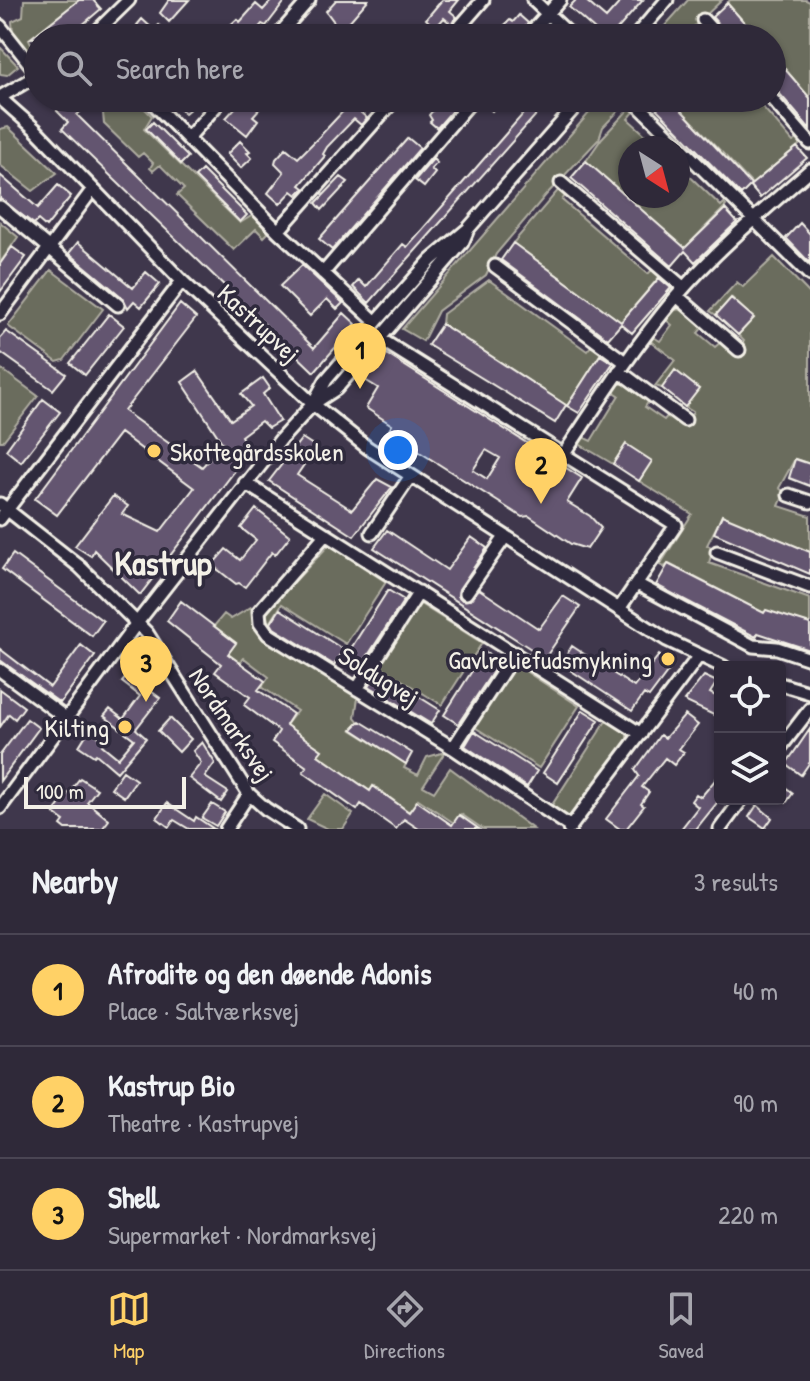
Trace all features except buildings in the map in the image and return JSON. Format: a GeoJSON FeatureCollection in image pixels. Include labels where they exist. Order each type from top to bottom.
{"type":"FeatureCollection","features":[{"type":"Feature","properties":{"kind":"street"},"geometry":{"type":"LineString","coordinates":[[104,24],[129,0]]}},
{"type":"Feature","properties":{"kind":"street"},"geometry":{"type":"LineString","coordinates":[[288,24],[309,0]]}},
{"type":"Feature","properties":{"kind":"street"},"geometry":{"type":"LineString","coordinates":[[462,24],[483,0]]}},
{"type":"Feature","properties":{"kind":"street"},"geometry":{"type":"LineString","coordinates":[[533,0],[558,24]]}},
{"type":"Feature","properties":{"kind":"street"},"geometry":{"type":"LineString","coordinates":[[538,24],[560,0]]}},
{"type":"Feature","properties":{"kind":"street"},"geometry":{"type":"LineString","coordinates":[[646,24],[667,0]]}},
{"type":"Feature","properties":{"kind":"street"},"geometry":{"type":"LineString","coordinates":[[703,20],[707,24]]}},
{"type":"Feature","properties":{"kind":"street"},"geometry":{"type":"LineString","coordinates":[[0,26],[24,57]]}},
{"type":"Feature","properties":{"kind":"street"},"geometry":{"type":"LineString","coordinates":[[0,97],[24,83]]}},
{"type":"Feature","properties":{"kind":"street","name":"Kastrupvej"},"geometry":{"type":"LineString","coordinates":[[0,97],[182,281],[313,404],[368,448],[619,609],[698,657],[714,663]]}},
{"type":"Feature","properties":{"kind":"street"},"geometry":{"type":"LineString","coordinates":[[162,112],[374,325],[380,339],[676,525],[619,609]]}},
{"type":"Feature","properties":{"kind":"street"},"geometry":{"type":"LineString","coordinates":[[188,138],[211,112]]}},
{"type":"Feature","properties":{"kind":"street"},"geometry":{"type":"LineString","coordinates":[[278,231],[384,112]]}},
{"type":"Feature","properties":{"kind":"street"},"geometry":{"type":"LineString","coordinates":[[323,273],[462,112]]}},
{"type":"Feature","properties":{"kind":"street"},"geometry":{"type":"LineString","coordinates":[[0,808],[245,483],[313,404],[326,380],[431,260],[468,229],[571,112]]}},
{"type":"Feature","properties":{"kind":"street"},"geometry":{"type":"LineString","coordinates":[[645,112],[810,275]]}},
{"type":"Feature","properties":{"kind":"street"},"geometry":{"type":"LineString","coordinates":[[783,112],[810,143]]}},
{"type":"Feature","properties":{"kind":"street"},"geometry":{"type":"LineString","coordinates":[[564,454],[622,366],[681,292],[754,219],[810,170]]}},
{"type":"Feature","properties":{"kind":"street"},"geometry":{"type":"LineString","coordinates":[[561,183],[681,292],[739,350]]}},
{"type":"Feature","properties":{"kind":"street"},"geometry":{"type":"LineString","coordinates":[[0,314],[93,189]]}},
{"type":"Feature","properties":{"kind":"street"},"geometry":{"type":"LineString","coordinates":[[0,207],[118,305]]}},
{"type":"Feature","properties":{"kind":"street"},"geometry":{"type":"LineString","coordinates":[[313,404],[336,389],[462,243],[468,229]]}},
{"type":"Feature","properties":{"kind":"street"},"geometry":{"type":"LineString","coordinates":[[495,266],[685,420]]}},
{"type":"Feature","properties":{"kind":"street"},"geometry":{"type":"LineString","coordinates":[[2,511],[182,281]]}},
{"type":"Feature","properties":{"kind":"street"},"geometry":{"type":"LineString","coordinates":[[372,533],[410,477]]}},
{"type":"Feature","properties":{"kind":"street"},"geometry":{"type":"LineString","coordinates":[[245,483],[641,734]]}},
{"type":"Feature","properties":{"kind":"street"},"geometry":{"type":"LineString","coordinates":[[789,495],[810,502]]}},
{"type":"Feature","properties":{"kind":"street","name":"Nordmarksvej"},"geometry":{"type":"LineString","coordinates":[[2,511],[79,566],[147,633],[249,794],[297,829]]}},
{"type":"Feature","properties":{"kind":"street","name":"Soldugvej"},"geometry":{"type":"LineString","coordinates":[[325,535],[259,611],[260,623],[268,634],[453,748],[570,828],[698,657]]}},
{"type":"Feature","properties":{"kind":"street"},"geometry":{"type":"LineString","coordinates":[[466,593],[505,537]]}},
{"type":"Feature","properties":{"kind":"street"},"geometry":{"type":"LineString","coordinates":[[717,552],[810,587]]}},
{"type":"Feature","properties":{"kind":"street"},"geometry":{"type":"LineString","coordinates":[[637,584],[753,646],[777,648],[810,659]]}},
{"type":"Feature","properties":{"kind":"street"},"geometry":{"type":"LineString","coordinates":[[357,689],[419,592]]}},
{"type":"Feature","properties":{"kind":"street"},"geometry":{"type":"LineString","coordinates":[[453,748],[515,653]]}},
{"type":"Feature","properties":{"kind":"street"},"geometry":{"type":"LineString","coordinates":[[0,670],[67,719]]}},
{"type":"Feature","properties":{"kind":"street"},"geometry":{"type":"LineString","coordinates":[[786,686],[810,693]]}},
{"type":"Feature","properties":{"kind":"street"},"geometry":{"type":"LineString","coordinates":[[786,740],[810,709]]}},
{"type":"Feature","properties":{"kind":"street"},"geometry":{"type":"LineString","coordinates":[[226,829],[249,794]]}},
{"type":"Feature","properties":{"kind":"street"},"geometry":{"type":"LineString","coordinates":[[720,829],[738,805]]}},
{"type":"Feature","properties":{"kind":"green space"},"geometry":{"type":"Polygon","coordinates":[[[24,0],[79,0],[48,24],[24,24],[24,45],[13,32],[12,21],[23,16],[24,0]]]}},
{"type":"Feature","properties":{"kind":"green space"},"geometry":{"type":"Polygon","coordinates":[[[688,0],[722,0],[697,24],[667,24],[688,0]]]}},
{"type":"Feature","properties":{"kind":"green space"},"geometry":{"type":"Polygon","coordinates":[[[730,0],[810,2],[810,98],[786,70],[786,24],[746,24],[727,3],[730,0]]]}},
{"type":"Feature","properties":{"kind":"green space"},"geometry":{"type":"Polygon","coordinates":[[[0,47],[18,66],[7,75],[0,74],[0,47]]]}},
{"type":"Feature","properties":{"kind":"green space"},"geometry":{"type":"Polygon","coordinates":[[[148,112],[152,116],[144,129],[240,223],[253,215],[270,231],[264,237],[256,229],[234,250],[177,195],[184,189],[160,165],[153,171],[150,168],[153,163],[143,153],[138,157],[104,124],[103,113],[148,112]]]}},
{"type":"Feature","properties":{"kind":"green space"},"geometry":{"type":"Polygon","coordinates":[[[590,112],[617,112],[603,127],[599,139],[496,254],[486,275],[438,311],[423,341],[402,329],[590,112]]]}},
{"type":"Feature","properties":{"kind":"green space"},"geometry":{"type":"Polygon","coordinates":[[[626,112],[634,112],[628,119],[647,136],[618,136],[618,189],[586,161],[626,112]]]}},
{"type":"Feature","properties":{"kind":"green space"},"geometry":{"type":"Polygon","coordinates":[[[683,112],[767,112],[793,142],[799,138],[803,142],[752,184],[683,112]]]}},
{"type":"Feature","properties":{"kind":"green space"},"geometry":{"type":"Polygon","coordinates":[[[8,127],[57,173],[33,191],[0,165],[0,129],[8,127]]]}},
{"type":"Feature","properties":{"kind":"green space"},"geometry":{"type":"Polygon","coordinates":[[[690,176],[721,206],[724,203],[726,206],[685,248],[639,208],[690,208],[690,176]]]}},
{"type":"Feature","properties":{"kind":"green space"},"geometry":{"type":"Polygon","coordinates":[[[560,188],[567,193],[562,200],[648,274],[654,268],[661,275],[621,322],[513,243],[560,188]]]}},
{"type":"Feature","properties":{"kind":"green space"},"geometry":{"type":"Polygon","coordinates":[[[0,222],[18,237],[0,263],[0,222]]]}},
{"type":"Feature","properties":{"kind":"green space"},"geometry":{"type":"Polygon","coordinates":[[[774,257],[810,294],[810,464],[795,459],[779,488],[785,492],[779,506],[810,516],[810,552],[722,516],[707,545],[713,548],[709,563],[810,599],[810,624],[764,613],[669,564],[664,567],[660,565],[692,514],[639,481],[651,461],[626,445],[613,464],[579,444],[583,437],[591,441],[619,395],[611,390],[618,384],[628,384],[650,399],[645,407],[664,420],[670,413],[686,424],[693,412],[685,407],[699,389],[675,371],[662,388],[655,386],[675,360],[649,340],[652,336],[660,341],[672,325],[666,320],[675,310],[683,309],[704,326],[698,333],[715,347],[722,341],[740,356],[745,349],[741,345],[744,341],[738,335],[753,318],[732,298],[716,315],[710,311],[737,282],[743,287],[774,257]]]}},
{"type":"Feature","properties":{"kind":"green space"},"geometry":{"type":"Polygon","coordinates":[[[51,270],[103,309],[64,360],[57,362],[8,326],[51,270]]]}},
{"type":"Feature","properties":{"kind":"green space"},"geometry":{"type":"Polygon","coordinates":[[[489,280],[587,351],[591,346],[601,353],[567,406],[442,324],[443,314],[489,280]]]}},
{"type":"Feature","properties":{"kind":"green space"},"geometry":{"type":"Polygon","coordinates":[[[0,368],[38,396],[3,441],[0,441],[0,368]]]}},
{"type":"Feature","properties":{"kind":"green space"},"geometry":{"type":"Polygon","coordinates":[[[329,545],[386,582],[346,644],[282,604],[269,625],[266,612],[329,545]]]}},
{"type":"Feature","properties":{"kind":"green space"},"geometry":{"type":"Polygon","coordinates":[[[417,602],[482,643],[442,705],[377,665],[417,602]]]}},
{"type":"Feature","properties":{"kind":"green space"},"geometry":{"type":"Polygon","coordinates":[[[251,607],[256,625],[265,638],[358,698],[355,717],[359,722],[352,730],[418,775],[427,757],[445,752],[423,786],[434,792],[450,768],[533,829],[483,829],[461,814],[454,823],[418,799],[409,812],[374,786],[370,791],[318,755],[321,750],[286,725],[297,711],[262,687],[269,677],[244,658],[240,663],[228,654],[236,643],[214,626],[224,614],[231,619],[251,607]]]}},
{"type":"Feature","properties":{"kind":"green space"},"geometry":{"type":"Polygon","coordinates":[[[513,663],[579,706],[539,768],[473,726],[513,663]]]}},
{"type":"Feature","properties":{"kind":"green space"},"geometry":{"type":"Polygon","coordinates":[[[606,721],[627,734],[627,739],[567,819],[552,805],[606,721]]]}},
{"type":"Feature","properties":{"kind":"green space"},"geometry":{"type":"Polygon","coordinates":[[[325,794],[353,814],[343,829],[328,829],[307,819],[325,794]]]}},
{"type":"Feature","properties":{"kind":"place","name":"Afrodite og den døende Adonis"},"geometry":{"type":"Point","coordinates":[360,389]}},
{"type":"Feature","properties":{"kind":"place","name":"Skottegårdsskolen"},"geometry":{"type":"Point","coordinates":[154,451]}},
{"type":"Feature","properties":{"kind":"place","name":"Kastrup Bio"},"geometry":{"type":"Point","coordinates":[541,504]}},
{"type":"Feature","properties":{"kind":"place","name":"Gavlreliefudsmykning"},"geometry":{"type":"Point","coordinates":[668,659]}},
{"type":"Feature","properties":{"kind":"place","name":"Shell"},"geometry":{"type":"Point","coordinates":[146,702]}},
{"type":"Feature","properties":{"kind":"place","name":"Kilting"},"geometry":{"type":"Point","coordinates":[125,727]}},
{"type":"Feature","properties":{"kind":"district","name":"Kastrup"},"geometry":{"type":"Point","coordinates":[163,563]}}]}
